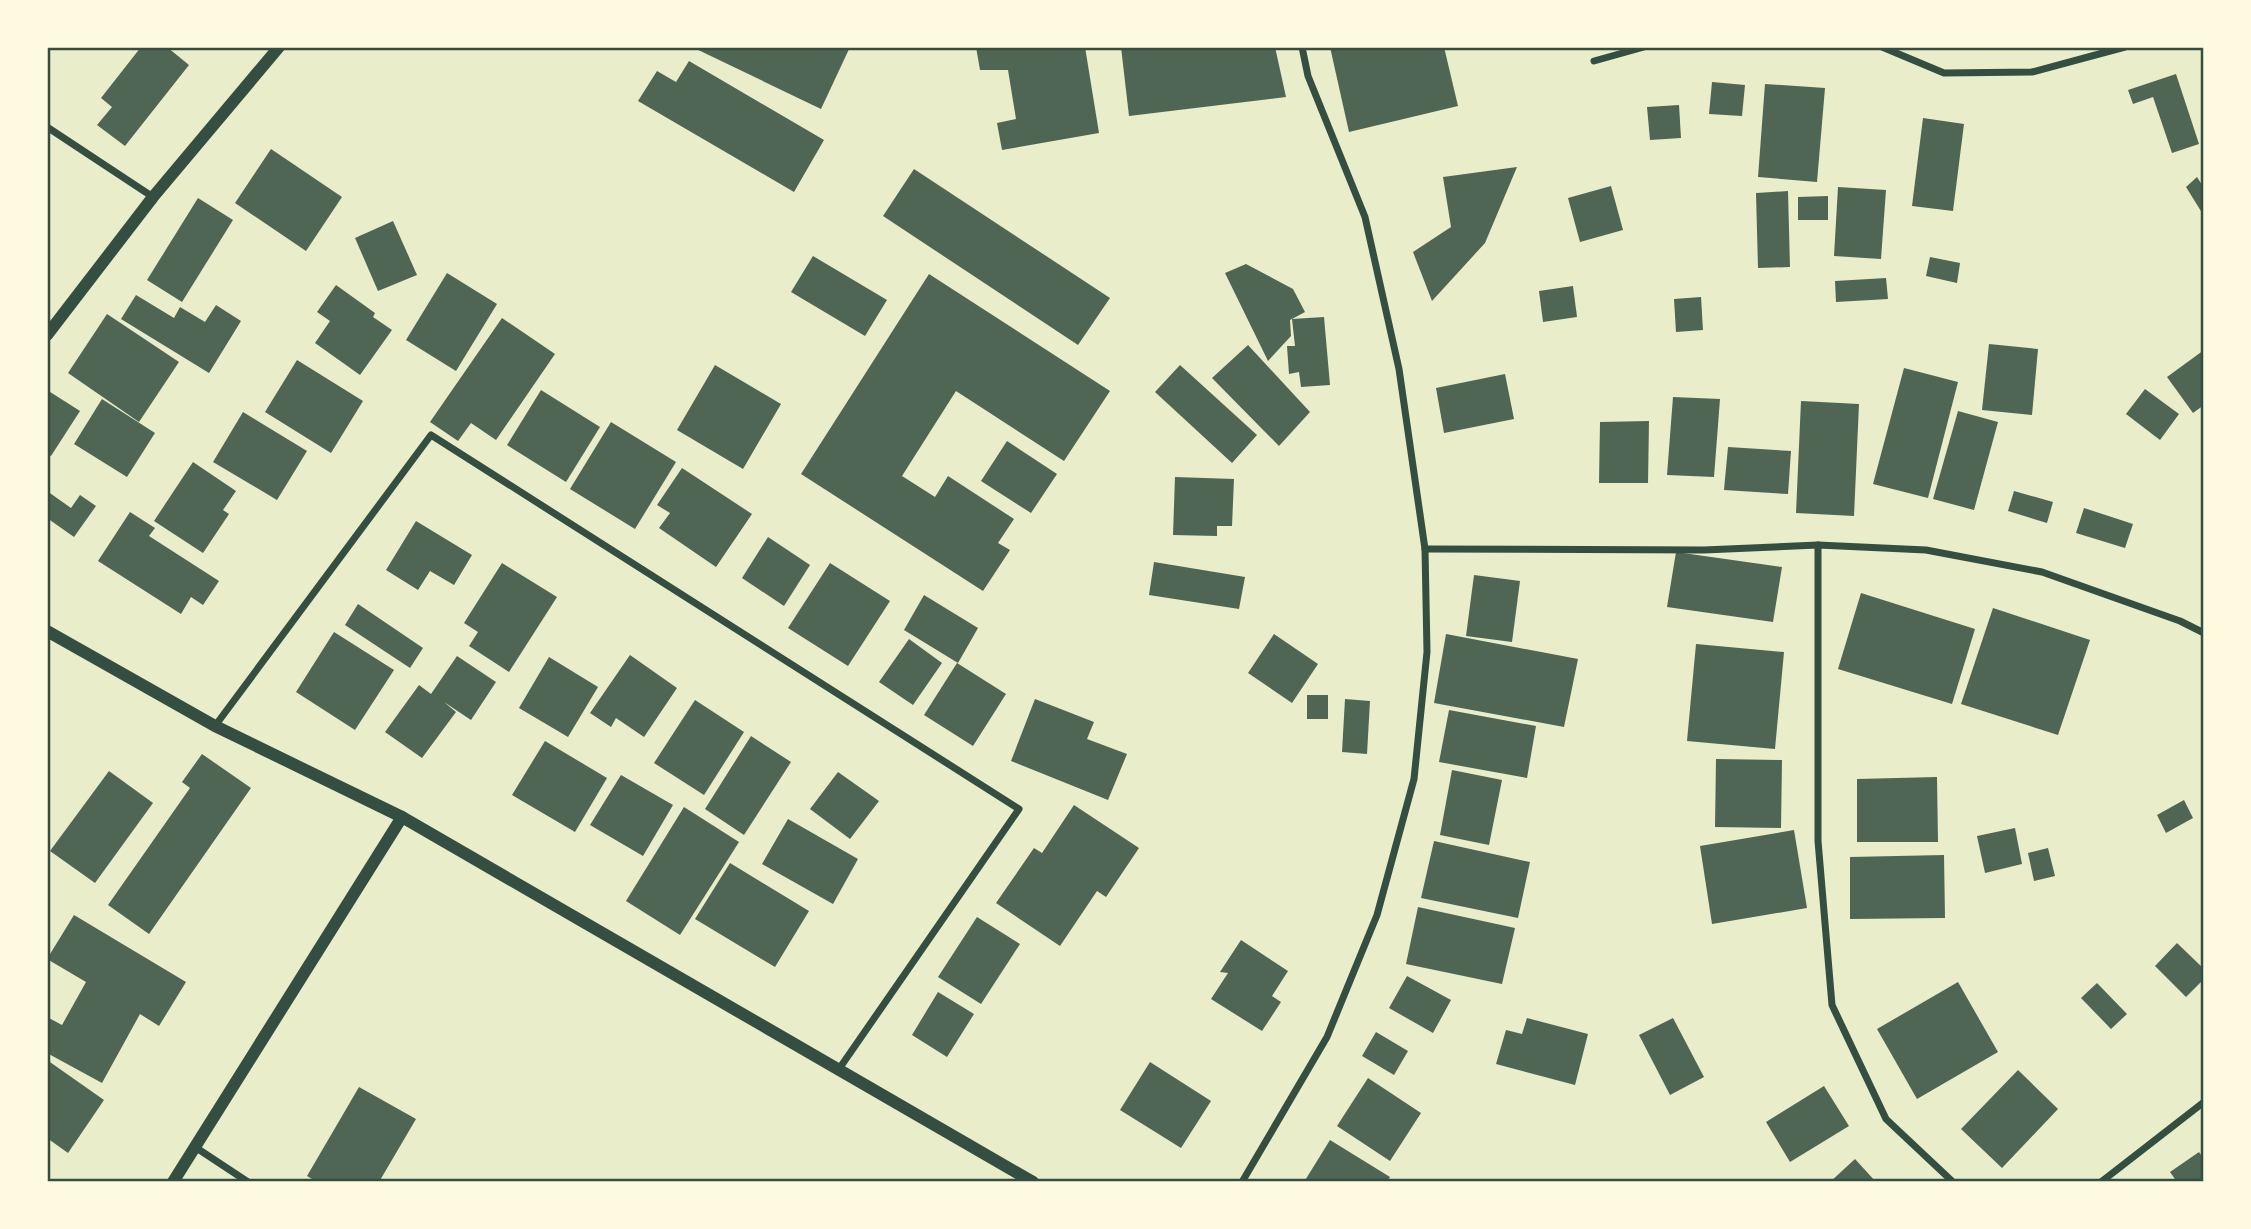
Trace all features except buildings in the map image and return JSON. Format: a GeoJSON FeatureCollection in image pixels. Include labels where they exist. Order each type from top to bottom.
{"type":"FeatureCollection","features":[{"type":"Feature","properties":{"kind":"street"},"geometry":{"type":"LineString","coordinates":[[47,335],[153,197],[279,47]]}},
{"type":"Feature","properties":{"kind":"street"},"geometry":{"type":"LineString","coordinates":[[1242,1182],[1327,1037],[1377,915],[1414,779],[1427,652],[1425,548],[1399,369],[1365,217],[1308,76],[1302,47]]}},
{"type":"Feature","properties":{"kind":"street"},"geometry":{"type":"LineString","coordinates":[[1594,61],[1644,47]]}},
{"type":"Feature","properties":{"kind":"street"},"geometry":{"type":"LineString","coordinates":[[1882,47],[1944,73],[1982,73],[2032,72],[2125,47]]}},
{"type":"Feature","properties":{"kind":"street"},"geometry":{"type":"LineString","coordinates":[[47,127],[153,197]]}},
{"type":"Feature","properties":{"kind":"street"},"geometry":{"type":"LineString","coordinates":[[215,726],[431,435],[1019,809],[839,1069]]}},
{"type":"Feature","properties":{"kind":"street"},"geometry":{"type":"LineString","coordinates":[[1425,548],[1704,551],[1818,545],[1926,550],[2042,572],[2204,632]]}},
{"type":"Feature","properties":{"kind":"street"},"geometry":{"type":"LineString","coordinates":[[1818,545],[1818,841],[1832,1005],[1886,1119],[1952,1182]]}},
{"type":"Feature","properties":{"kind":"street"},"geometry":{"type":"LineString","coordinates":[[47,631],[215,726],[402,817],[1033,1182]]}},
{"type":"Feature","properties":{"kind":"street"},"geometry":{"type":"LineString","coordinates":[[173,1182],[402,817]]}},
{"type":"Feature","properties":{"kind":"street"},"geometry":{"type":"LineString","coordinates":[[2101,1182],[2204,1102]]}},
{"type":"Feature","properties":{"kind":"street"},"geometry":{"type":"LineString","coordinates":[[195,1147],[248,1182]]}}]}
